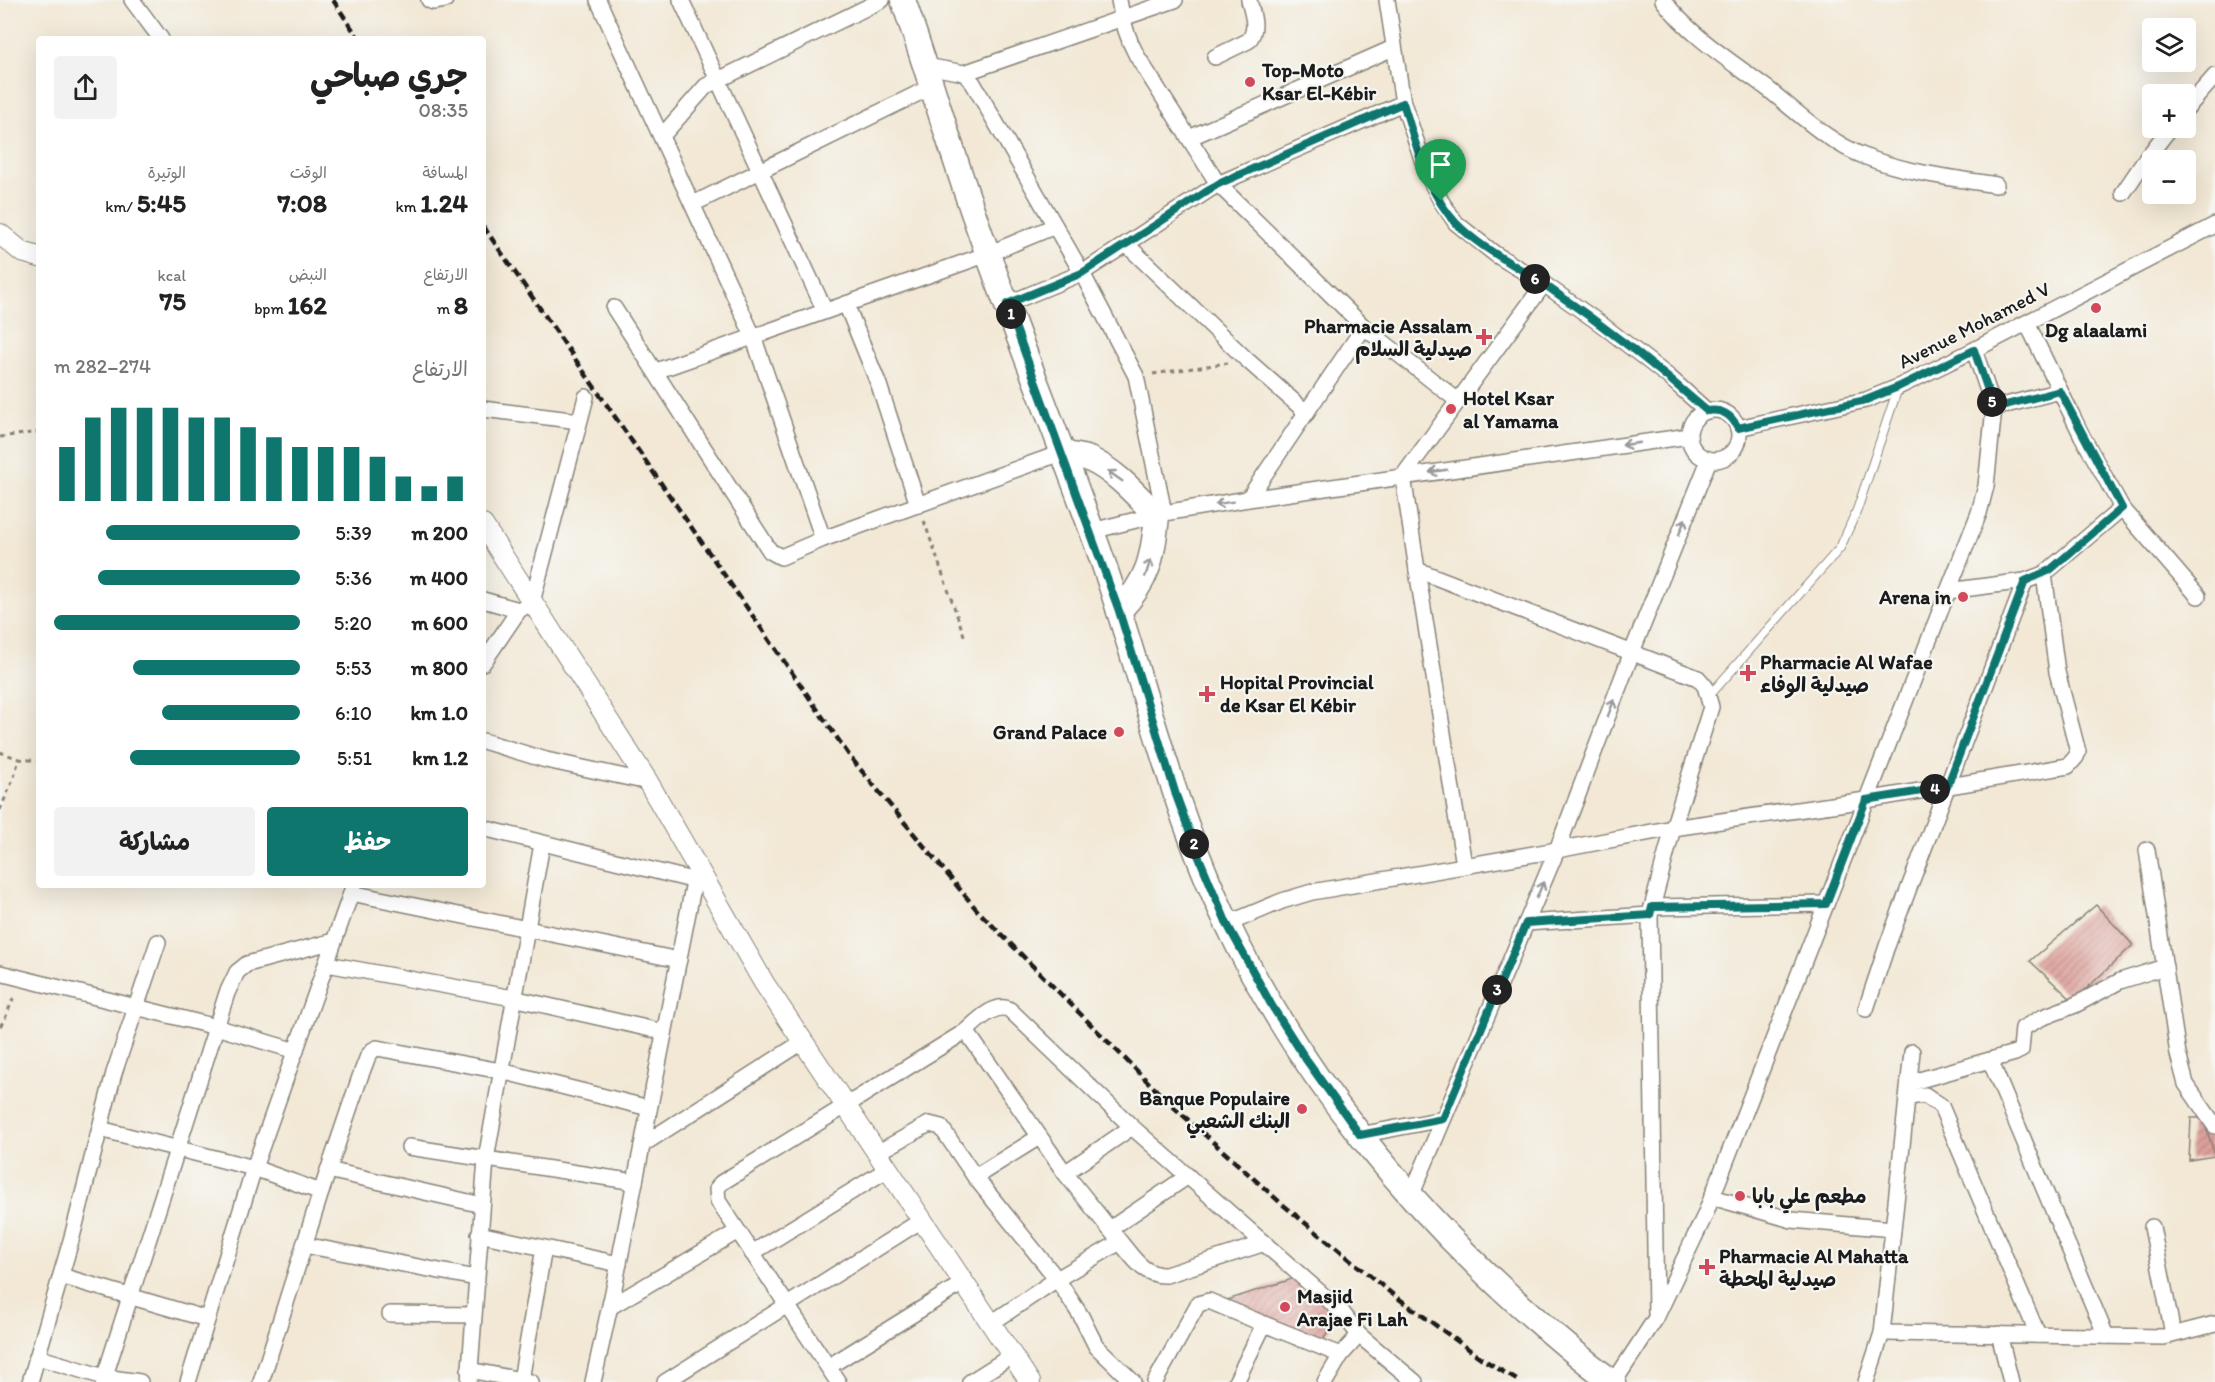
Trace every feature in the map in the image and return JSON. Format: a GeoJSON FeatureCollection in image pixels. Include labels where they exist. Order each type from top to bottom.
{"type":"FeatureCollection","features":[{"type":"Feature","properties":{"kind":"main road"},"geometry":{"type":"LineString","coordinates":[[903,0],[988,254],[1092,531],[1176,795],[1227,924],[1272,1006],[1307,1061],[1360,1135],[1446,1234],[1515,1300],[1590,1366],[1614,1382]]}},
{"type":"Feature","properties":{"kind":"main road"},"geometry":{"type":"LineString","coordinates":[[1061,453],[1087,458],[1104,468],[1122,480],[1161,515],[1143,582],[1136,594],[1119,611]]}},
{"type":"Feature","properties":{"kind":"street"},"geometry":{"type":"LineString","coordinates":[[132,0],[159,36]]}},
{"type":"Feature","properties":{"kind":"street"},"geometry":{"type":"LineString","coordinates":[[429,0],[434,2],[445,0]]}},
{"type":"Feature","properties":{"kind":"street"},"geometry":{"type":"LineString","coordinates":[[598,0],[753,336],[823,539]]}},
{"type":"Feature","properties":{"kind":"street"},"geometry":{"type":"LineString","coordinates":[[681,0],[825,311]]}},
{"type":"Feature","properties":{"kind":"street"},"geometry":{"type":"LineString","coordinates":[[662,136],[706,86],[882,0]]}},
{"type":"Feature","properties":{"kind":"street"},"geometry":{"type":"LineString","coordinates":[[1119,0],[1121,20],[1128,40],[1218,184],[1364,327],[1458,401]]}},
{"type":"Feature","properties":{"kind":"street"},"geometry":{"type":"LineString","coordinates":[[693,204],[760,171],[929,76],[964,73],[1175,0]]}},
{"type":"Feature","properties":{"kind":"street"},"geometry":{"type":"LineString","coordinates":[[1215,57],[1248,41],[1254,32],[1249,0]]}},
{"type":"Feature","properties":{"kind":"street"},"geometry":{"type":"LineString","coordinates":[[1387,0],[1403,103],[1427,173],[1441,201],[1456,223],[1495,254],[1544,284],[1644,357],[1707,411]]}},
{"type":"Feature","properties":{"kind":"street"},"geometry":{"type":"LineString","coordinates":[[1663,0],[1670,10],[1717,52],[1817,130],[1842,146],[1882,163],[1996,185]]}},
{"type":"Feature","properties":{"kind":"street"},"geometry":{"type":"LineString","coordinates":[[1189,138],[1393,48]]}},
{"type":"Feature","properties":{"kind":"street"},"geometry":{"type":"LineString","coordinates":[[964,73],[981,95],[1082,273],[1137,376],[1161,515]]}},
{"type":"Feature","properties":{"kind":"street"},"geometry":{"type":"LineString","coordinates":[[2196,98],[2215,76]]}},
{"type":"Feature","properties":{"kind":"street"},"geometry":{"type":"LineString","coordinates":[[1007,304],[1082,273],[1218,184],[1403,103]]}},
{"type":"Feature","properties":{"kind":"street"},"geometry":{"type":"LineString","coordinates":[[2123,193],[2162,138]]}},
{"type":"Feature","properties":{"kind":"street","name":"Avenue Mohamed V"},"geometry":{"type":"LineString","coordinates":[[1738,428],[1866,400],[1898,387],[2215,225]]}},
{"type":"Feature","properties":{"kind":"street"},"geometry":{"type":"LineString","coordinates":[[656,371],[988,254],[1055,226]]}},
{"type":"Feature","properties":{"kind":"street"},"geometry":{"type":"LineString","coordinates":[[0,234],[22,252],[36,256]]}},
{"type":"Feature","properties":{"kind":"street"},"geometry":{"type":"LineString","coordinates":[[1126,244],[1247,360],[1307,413]]}},
{"type":"Feature","properties":{"kind":"street"},"geometry":{"type":"LineString","coordinates":[[1464,866],[1403,476],[1544,284]]}},
{"type":"Feature","properties":{"kind":"street"},"geometry":{"type":"LineString","coordinates":[[846,304],[879,385],[918,505]]}},
{"type":"Feature","properties":{"kind":"street"},"geometry":{"type":"LineString","coordinates":[[614,308],[770,551],[781,557],[823,539],[1061,453]]}},
{"type":"Feature","properties":{"kind":"street"},"geometry":{"type":"LineString","coordinates":[[2026,323],[2122,508],[2198,596]]}},
{"type":"Feature","properties":{"kind":"street"},"geometry":{"type":"LineString","coordinates":[[1248,499],[1364,327]]}},
{"type":"Feature","properties":{"kind":"street"},"geometry":{"type":"LineString","coordinates":[[1614,1382],[1656,1318],[1712,1197],[1978,513],[1986,486],[1994,408],[1974,350]]}},
{"type":"Feature","properties":{"kind":"street"},"geometry":{"type":"LineString","coordinates":[[1994,408],[2060,391]]}},
{"type":"Feature","properties":{"kind":"street"},"geometry":{"type":"LineString","coordinates":[[486,659],[525,606],[586,397]]}},
{"type":"Feature","properties":{"kind":"street"},"geometry":{"type":"LineString","coordinates":[[486,410],[579,422]]}},
{"type":"Feature","properties":{"kind":"street"},"geometry":{"type":"LineString","coordinates":[[1717,410],[1726,413],[1734,419],[1738,428],[1737,445],[1725,458],[1709,460],[1699,455],[1692,447],[1689,436],[1694,421],[1707,411],[1717,410]]}},
{"type":"Feature","properties":{"kind":"street"},"geometry":{"type":"LineString","coordinates":[[1092,531],[1161,515],[1248,499],[1689,436]]}},
{"type":"Feature","properties":{"kind":"street"},"geometry":{"type":"LineString","coordinates":[[1412,1196],[1557,850],[1632,652],[1709,460]]}},
{"type":"Feature","properties":{"kind":"street"},"geometry":{"type":"LineString","coordinates":[[1948,591],[2025,581],[2044,574],[2122,508]]}},
{"type":"Feature","properties":{"kind":"street"},"geometry":{"type":"LineString","coordinates":[[486,531],[525,606],[648,782],[700,883],[1030,1382]]}},
{"type":"Feature","properties":{"kind":"street"},"geometry":{"type":"LineString","coordinates":[[1417,570],[1698,678],[1705,686],[1709,696],[1711,707],[1673,828],[1651,911],[1656,1318]]}},
{"type":"Feature","properties":{"kind":"street"},"geometry":{"type":"LineString","coordinates":[[1227,924],[1297,896],[1673,828],[1866,800],[2068,766],[2076,757],[2077,746],[2057,672],[2044,574]]}},
{"type":"Feature","properties":{"kind":"street"},"geometry":{"type":"LineString","coordinates":[[1866,1009],[1887,946],[2025,581]]}},
{"type":"Feature","properties":{"kind":"street"},"geometry":{"type":"LineString","coordinates":[[486,600],[525,606]]}},
{"type":"Feature","properties":{"kind":"street"},"geometry":{"type":"LineString","coordinates":[[486,742],[546,760],[648,782]]}},
{"type":"Feature","properties":{"kind":"street"},"geometry":{"type":"LineString","coordinates":[[486,829],[700,883]]}},
{"type":"Feature","properties":{"kind":"street"},"geometry":{"type":"LineString","coordinates":[[542,844],[486,1159],[469,1376],[526,1381],[544,1248]]}},
{"type":"Feature","properties":{"kind":"street"},"geometry":{"type":"LineString","coordinates":[[2147,850],[2178,1054],[2186,1084],[2213,1119]]}},
{"type":"Feature","properties":{"kind":"street"},"geometry":{"type":"LineString","coordinates":[[593,1382],[619,1264],[679,960],[700,883]]}},
{"type":"Feature","properties":{"kind":"street"},"geometry":{"type":"LineString","coordinates":[[189,1382],[254,1168],[352,889],[679,960]]}},
{"type":"Feature","properties":{"kind":"street"},"geometry":{"type":"LineString","coordinates":[[1526,923],[1651,911],[1826,904]]}},
{"type":"Feature","properties":{"kind":"street"},"geometry":{"type":"LineString","coordinates":[[104,1379],[227,993],[237,972],[247,964],[334,941]]}},
{"type":"Feature","properties":{"kind":"street"},"geometry":{"type":"LineString","coordinates":[[30,1382],[61,1276],[114,1073],[158,942]]}},
{"type":"Feature","properties":{"kind":"street"},"geometry":{"type":"LineString","coordinates":[[327,964],[513,998],[664,1032]]}},
{"type":"Feature","properties":{"kind":"street"},"geometry":{"type":"LineString","coordinates":[[1908,1090],[2021,1050],[2023,1028],[2041,1018],[2075,1005],[2120,981],[2165,967]]}},
{"type":"Feature","properties":{"kind":"street"},"geometry":{"type":"LineString","coordinates":[[0,973],[216,1027],[296,1051]]}},
{"type":"Feature","properties":{"kind":"street"},"geometry":{"type":"LineString","coordinates":[[838,1382],[718,1201],[717,1189],[721,1183],[966,1031],[978,1020],[999,1007],[1005,1007],[1132,1127],[1341,1311],[1359,1335],[1414,1382]]}},
{"type":"Feature","properties":{"kind":"street"},"geometry":{"type":"LineString","coordinates":[[966,1031],[1065,1173],[1148,1273],[1166,1275],[1265,1243]]}},
{"type":"Feature","properties":{"kind":"street"},"geometry":{"type":"LineString","coordinates":[[642,1145],[804,1041]]}},
{"type":"Feature","properties":{"kind":"street"},"geometry":{"type":"LineString","coordinates":[[261,1382],[328,1170],[360,1077],[368,1056],[373,1050],[377,1048],[501,1071],[649,1108]]}},
{"type":"Feature","properties":{"kind":"street"},"geometry":{"type":"LineString","coordinates":[[1866,1382],[1882,1333],[1912,1052]]}},
{"type":"Feature","properties":{"kind":"street"},"geometry":{"type":"LineString","coordinates":[[1990,1060],[2106,1336]]}},
{"type":"Feature","properties":{"kind":"street"},"geometry":{"type":"LineString","coordinates":[[1908,1090],[1925,1095],[1941,1106],[2038,1335]]}},
{"type":"Feature","properties":{"kind":"street"},"geometry":{"type":"LineString","coordinates":[[1360,1135],[1443,1119]]}},
{"type":"Feature","properties":{"kind":"street"},"geometry":{"type":"LineString","coordinates":[[752,1253],[883,1161],[929,1124],[936,1125],[944,1132],[975,1177],[1057,1278],[1096,1346],[1133,1382]]}},
{"type":"Feature","properties":{"kind":"street"},"geometry":{"type":"LineString","coordinates":[[1065,1173],[1132,1127]]}},
{"type":"Feature","properties":{"kind":"street"},"geometry":{"type":"LineString","coordinates":[[100,1129],[254,1168],[321,1191]]}},
{"type":"Feature","properties":{"kind":"street"},"geometry":{"type":"LineString","coordinates":[[975,1177],[1039,1137]]}},
{"type":"Feature","properties":{"kind":"street"},"geometry":{"type":"LineString","coordinates":[[409,1147],[635,1182]]}},
{"type":"Feature","properties":{"kind":"street"},"geometry":{"type":"LineString","coordinates":[[328,1170],[482,1205]]}},
{"type":"Feature","properties":{"kind":"street"},"geometry":{"type":"LineString","coordinates":[[1110,1229],[1188,1176]]}},
{"type":"Feature","properties":{"kind":"street"},"geometry":{"type":"LineString","coordinates":[[1712,1197],[1792,1220],[1893,1229]]}},
{"type":"Feature","properties":{"kind":"street"},"geometry":{"type":"LineString","coordinates":[[665,1382],[922,1220]]}},
{"type":"Feature","properties":{"kind":"street"},"geometry":{"type":"LineString","coordinates":[[2152,1227],[2173,1334]]}},
{"type":"Feature","properties":{"kind":"street"},"geometry":{"type":"LineString","coordinates":[[610,1307],[738,1231]]}},
{"type":"Feature","properties":{"kind":"street"},"geometry":{"type":"LineString","coordinates":[[479,1234],[619,1264]]}},
{"type":"Feature","properties":{"kind":"street"},"geometry":{"type":"LineString","coordinates":[[990,1324],[1057,1278],[1120,1242]]}},
{"type":"Feature","properties":{"kind":"street"},"geometry":{"type":"LineString","coordinates":[[304,1245],[476,1278]]}},
{"type":"Feature","properties":{"kind":"street"},"geometry":{"type":"LineString","coordinates":[[61,1276],[207,1319]]}},
{"type":"Feature","properties":{"kind":"street"},"geometry":{"type":"LineString","coordinates":[[828,1367],[963,1283]]}},
{"type":"Feature","properties":{"kind":"street"},"geometry":{"type":"LineString","coordinates":[[1155,1382],[1198,1304],[1209,1300],[1341,1355]]}},
{"type":"Feature","properties":{"kind":"street"},"geometry":{"type":"LineString","coordinates":[[390,1314],[473,1315]]}},
{"type":"Feature","properties":{"kind":"street"},"geometry":{"type":"LineString","coordinates":[[1236,1382],[1264,1324]]}},
{"type":"Feature","properties":{"kind":"street"},"geometry":{"type":"LineString","coordinates":[[1882,1333],[2164,1336],[2215,1324]]}},
{"type":"Feature","properties":{"kind":"street"},"geometry":{"type":"LineString","coordinates":[[1999,1334],[2011,1382]]}},
{"type":"Feature","properties":{"kind":"street"},"geometry":{"type":"LineString","coordinates":[[1325,1382],[1341,1355],[1359,1335]]}},
{"type":"Feature","properties":{"kind":"street"},"geometry":{"type":"LineString","coordinates":[[970,1382],[1011,1356]]}},
{"type":"Feature","properties":{"kind":"street"},"geometry":{"type":"LineString","coordinates":[[37,1358],[104,1379],[140,1382]]}},
{"type":"Feature","properties":{"kind":"lane"},"geometry":{"type":"LineString","coordinates":[[1709,696],[1840,548],[1857,510],[1898,387]]}},
{"type":"Feature","properties":{"kind":"path"},"geometry":{"type":"LineString","coordinates":[[1137,376],[1247,360]]}},
{"type":"Feature","properties":{"kind":"path"},"geometry":{"type":"LineString","coordinates":[[0,436],[36,432]]}},
{"type":"Feature","properties":{"kind":"path"},"geometry":{"type":"LineString","coordinates":[[918,505],[965,638]]}},
{"type":"Feature","properties":{"kind":"path"},"geometry":{"type":"LineString","coordinates":[[0,752],[19,759],[36,761]]}},
{"type":"Feature","properties":{"kind":"path"},"geometry":{"type":"LineString","coordinates":[[0,810],[19,759]]}},
{"type":"Feature","properties":{"kind":"path"},"geometry":{"type":"LineString","coordinates":[[0,1026],[21,978]]}},
{"type":"Feature","properties":{"kind":"building"},"geometry":{"type":"Polygon","coordinates":[[[2096,905],[2133,945],[2073,1001],[2030,961],[2096,905]]]}},
{"type":"Feature","properties":{"kind":"building"},"geometry":{"type":"Polygon","coordinates":[[[2191,1118],[2203,1118],[2215,1156],[2189,1160],[2191,1118]]]}},
{"type":"Feature","properties":{"kind":"building","name":"Masjid Arajae Fi Lah"},"geometry":{"type":"Polygon","coordinates":[[[1295,1278],[1339,1313],[1323,1340],[1224,1301],[1295,1278]]]}},
{"type":"Feature","properties":{"kind":"railway"},"geometry":{"type":"LineString","coordinates":[[333,0],[357,36]]}},
{"type":"Feature","properties":{"kind":"railway"},"geometry":{"type":"LineString","coordinates":[[486,230],[851,758],[977,910],[1166,1100],[1282,1204],[1391,1293],[1481,1358],[1520,1382]]}},
{"type":"Feature","properties":{"kind":"place","name":"Top-Moto Ksar El-Kébir"},"geometry":{"type":"Point","coordinates":[1250,82]}},
{"type":"Feature","properties":{"kind":"place","name":"Dg alaalami"},"geometry":{"type":"Point","coordinates":[2096,308]}},
{"type":"Feature","properties":{"kind":"place","name":"Pharmacie Assalam صيدلية السلام"},"geometry":{"type":"Point","coordinates":[1484,337]}},
{"type":"Feature","properties":{"kind":"place","name":"Hotel Ksar al Yamama"},"geometry":{"type":"Point","coordinates":[1451,409]}},
{"type":"Feature","properties":{"kind":"place","name":"Arena in"},"geometry":{"type":"Point","coordinates":[1963,597]}},
{"type":"Feature","properties":{"kind":"place","name":"Pharmacie Al Wafae صيدلية الوفاء"},"geometry":{"type":"Point","coordinates":[1748,673]}},
{"type":"Feature","properties":{"kind":"place","name":"Hopital Provincial de Ksar El Kébir"},"geometry":{"type":"Point","coordinates":[1207,694]}},
{"type":"Feature","properties":{"kind":"place","name":"Grand Palace"},"geometry":{"type":"Point","coordinates":[1119,732]}},
{"type":"Feature","properties":{"kind":"place","name":"Banque Populaire البنك الشعبي"},"geometry":{"type":"Point","coordinates":[1302,1109]}},
{"type":"Feature","properties":{"kind":"place","name":"مطعم علي بابا"},"geometry":{"type":"Point","coordinates":[1740,1196]}},
{"type":"Feature","properties":{"kind":"place","name":"Pharmacie Al Mahatta صيدلية المحطة"},"geometry":{"type":"Point","coordinates":[1707,1267]}},
{"type":"Feature","properties":{"kind":"place","name":"Masjid Arajae Fi Lah"},"geometry":{"type":"Point","coordinates":[1285,1307]}},
{"type":"Feature","properties":{"kind":"route"},"geometry":{"type":"LineString","coordinates":[[1403,103],[1427,173],[1441,201],[1456,223],[1495,254],[1544,284],[1601,324],[1669,377],[1707,411],[1717,410],[1726,413],[1734,419],[1738,428],[1866,400],[1974,350],[1994,408],[2060,391],[2122,508],[2050,570],[2025,581],[1947,787],[1866,800],[1826,904],[1652,907],[1650,915],[1526,923],[1443,1119],[1360,1135],[1307,1061],[1272,1006],[1227,924],[1176,795],[1092,531],[1007,304],[1082,273],[1218,184],[1403,103]]}}]}
